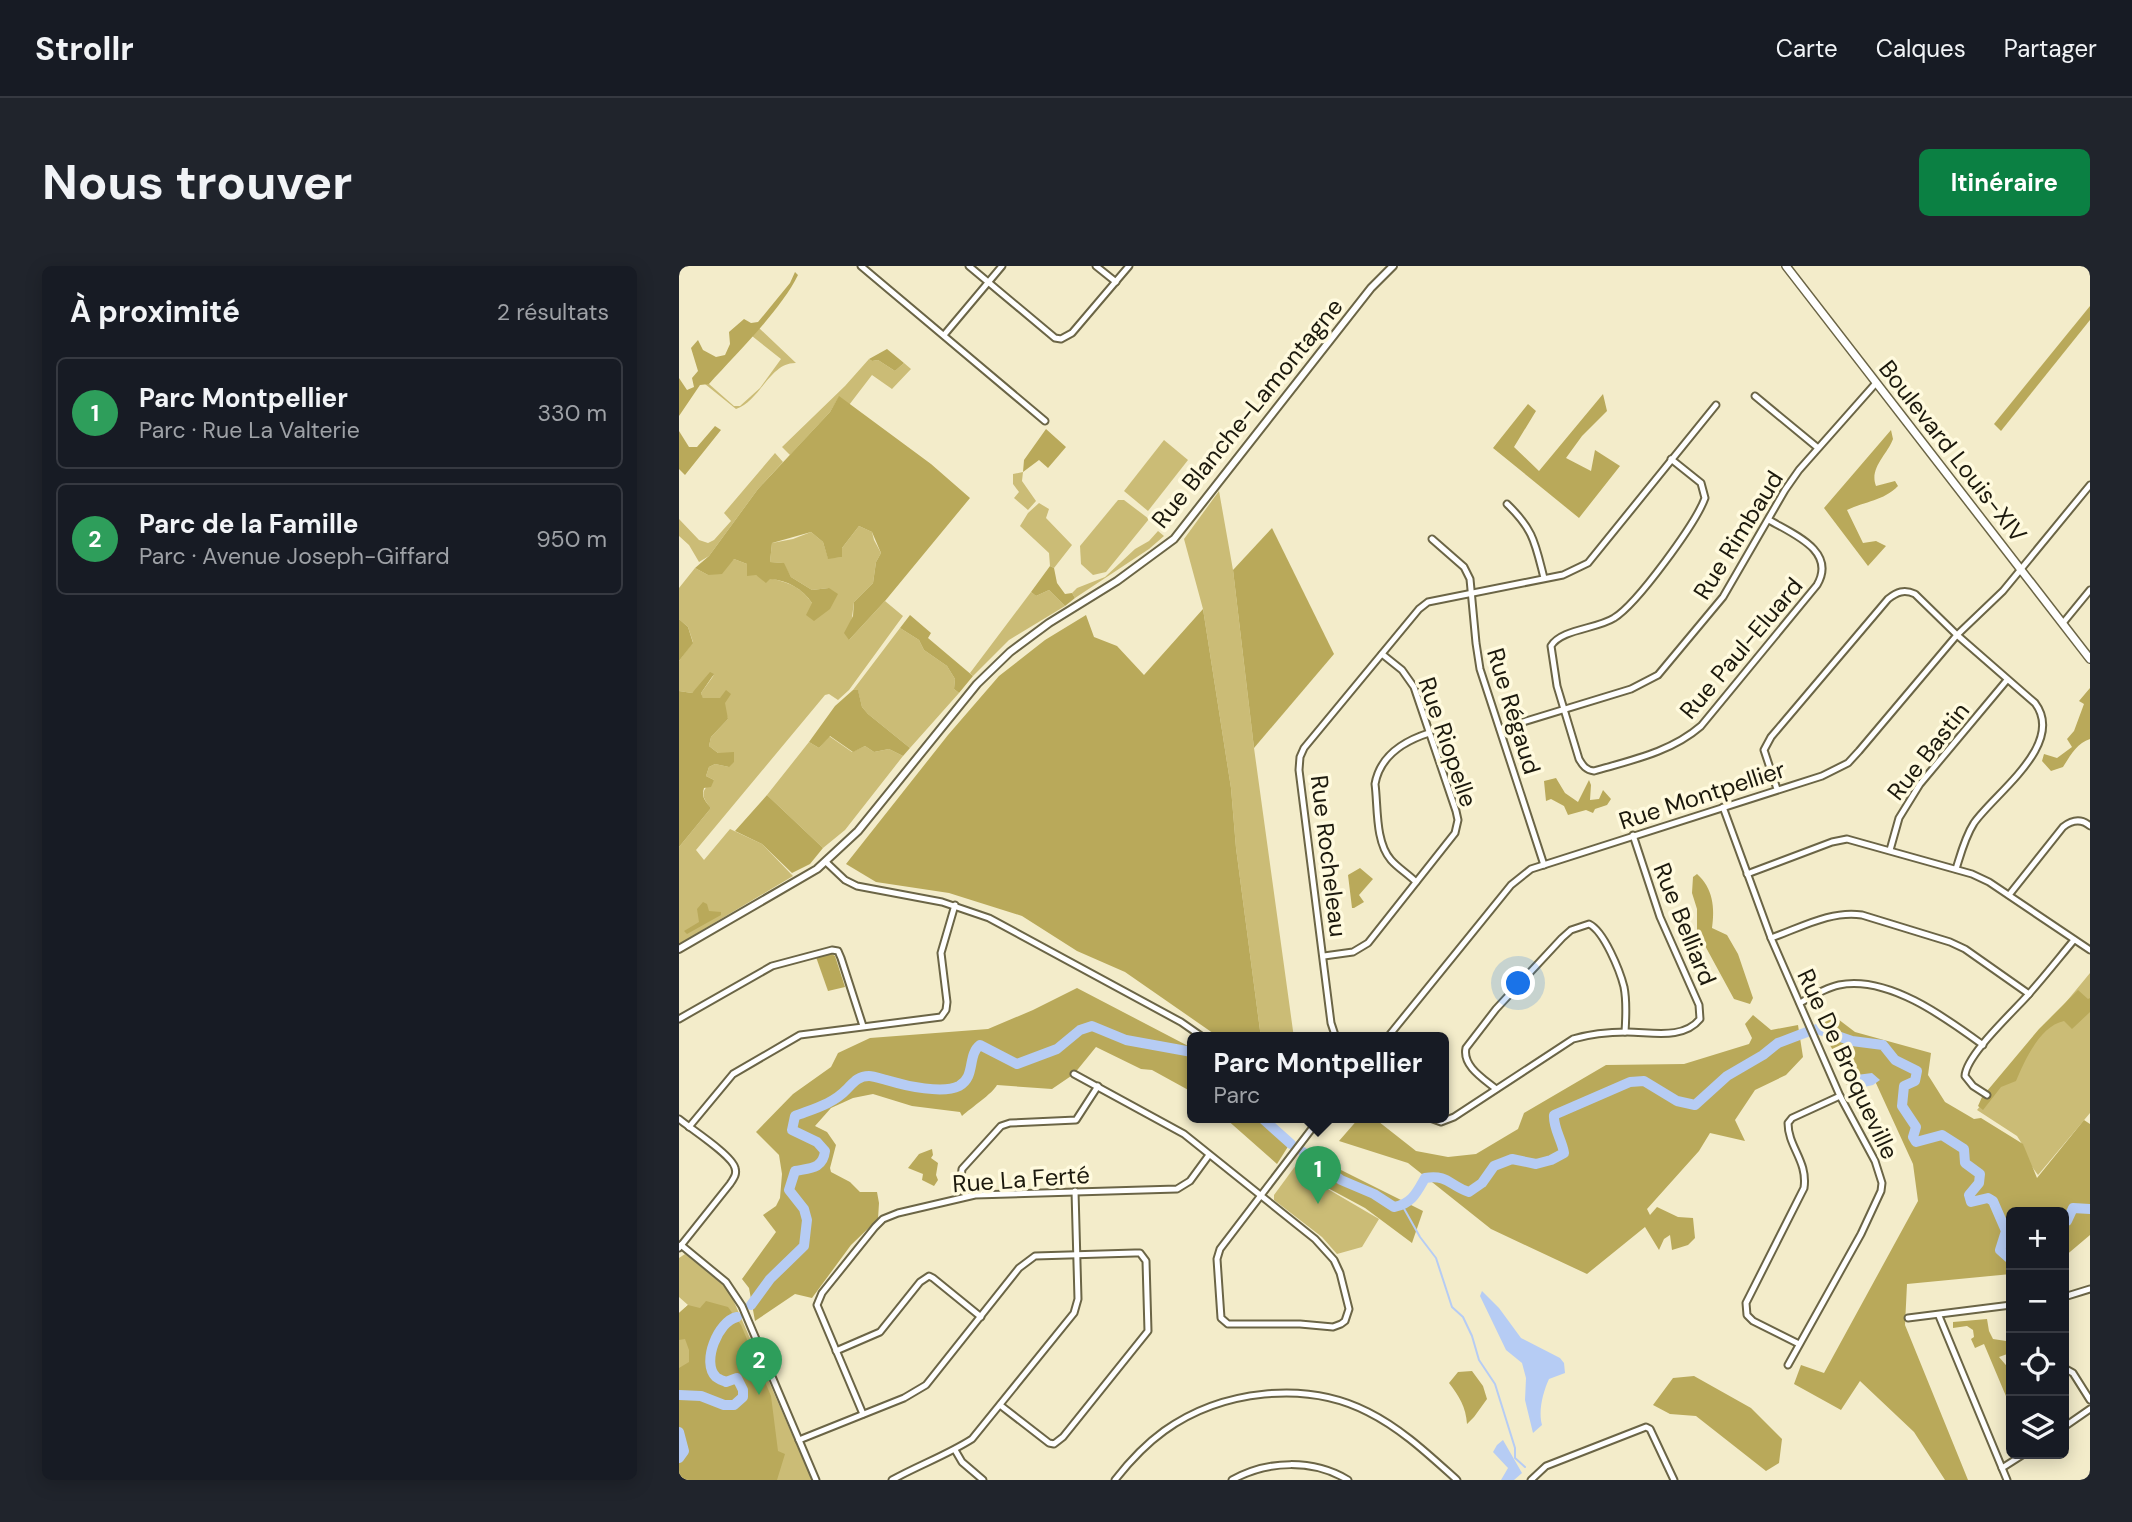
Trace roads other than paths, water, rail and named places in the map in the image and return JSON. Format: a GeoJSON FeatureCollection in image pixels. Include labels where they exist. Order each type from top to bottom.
{"type":"FeatureCollection","features":[{"type":"Feature","properties":{"kind":"main road","name":"Boulevard Louis-XIV"},"geometry":{"type":"LineString","coordinates":[[1786,266],[2090,659]]}},
{"type":"Feature","properties":{"kind":"street"},"geometry":{"type":"LineString","coordinates":[[861,266],[1045,421]]}},
{"type":"Feature","properties":{"kind":"street"},"geometry":{"type":"LineString","coordinates":[[969,266],[1055,338],[1061,339],[1072,333],[1129,266]]}},
{"type":"Feature","properties":{"kind":"street"},"geometry":{"type":"LineString","coordinates":[[944,335],[1002,266]]}},
{"type":"Feature","properties":{"kind":"street"},"geometry":{"type":"LineString","coordinates":[[1096,266],[1116,282]]}},
{"type":"Feature","properties":{"kind":"street","name":"Rue Blanche-Lamontagne"},"geometry":{"type":"LineString","coordinates":[[679,949],[826,862],[858,831],[977,684],[1010,652],[1049,623],[1117,581],[1174,539],[1371,288],[1393,266]]}},
{"type":"Feature","properties":{"kind":"street","name":"Rue Rimbaud"},"geometry":{"type":"LineString","coordinates":[[1500,729],[1631,689],[1658,675],[1723,597],[1785,491],[1876,383]]}},
{"type":"Feature","properties":{"kind":"street"},"geometry":{"type":"LineString","coordinates":[[1755,396],[1818,449]]}},
{"type":"Feature","properties":{"kind":"street","name":"Rue Rocheleau"},"geometry":{"type":"LineString","coordinates":[[1334,1032],[1299,769],[1300,757],[1310,739],[1428,602],[1563,575],[1588,563],[1716,405]]}},
{"type":"Feature","properties":{"kind":"street"},"geometry":{"type":"LineString","coordinates":[[1564,709],[1551,654],[1554,642],[1567,634],[1606,623],[1625,611],[1671,554],[1703,505],[1705,498],[1701,483],[1671,459]]}},
{"type":"Feature","properties":{"kind":"street","name":"Rue Montpellier"},"geometry":{"type":"LineString","coordinates":[[1392,1032],[1511,885],[1531,869],[1836,771],[1848,763],[1957,635],[2003,591],[2090,485]]}},
{"type":"Feature","properties":{"kind":"street"},"geometry":{"type":"LineString","coordinates":[[1507,504],[1529,528],[1543,578]]}},
{"type":"Feature","properties":{"kind":"street","name":"Rue Paul-Eluard"},"geometry":{"type":"LineString","coordinates":[[1564,709],[1579,759],[1589,771],[1669,748],[1686,739],[1701,726],[1824,573],[1820,557],[1809,545],[1769,520]]}},
{"type":"Feature","properties":{"kind":"street","name":"Rue Régaud"},"geometry":{"type":"LineString","coordinates":[[1431,539],[1464,567],[1471,579],[1481,669],[1544,865]]}},
{"type":"Feature","properties":{"kind":"street"},"geometry":{"type":"LineString","coordinates":[[2063,623],[2090,590]]}},
{"type":"Feature","properties":{"kind":"street"},"geometry":{"type":"LineString","coordinates":[[1777,789],[1766,759],[1764,750],[1767,744],[1888,599],[1902,591],[1915,594],[1957,635],[2035,702],[2042,712],[2038,744],[2030,761],[1972,827],[1956,869]]}},
{"type":"Feature","properties":{"kind":"street","name":"Rue Riopelle"},"geometry":{"type":"LineString","coordinates":[[1324,956],[1353,952],[1368,943],[1458,827],[1456,811],[1414,687],[1408,677],[1382,654]]}},
{"type":"Feature","properties":{"kind":"street","name":"Rue Bastin"},"geometry":{"type":"LineString","coordinates":[[1890,850],[1899,818],[1920,784],[2007,680]]}},
{"type":"Feature","properties":{"kind":"street"},"geometry":{"type":"LineString","coordinates":[[1416,881],[1390,859],[1384,850],[1375,784],[1381,768],[1392,753],[1403,743],[1429,733]]}},
{"type":"Feature","properties":{"kind":"street","name":"Rue De Broqueville"},"geometry":{"type":"LineString","coordinates":[[1723,807],[1771,938],[1840,1096],[1875,1161],[1882,1184],[1861,1234],[1788,1365]]}},
{"type":"Feature","properties":{"kind":"street"},"geometry":{"type":"LineString","coordinates":[[2009,895],[2063,827],[2075,821],[2082,821],[2090,826]]}},
{"type":"Feature","properties":{"kind":"street","name":"Rue Belliard"},"geometry":{"type":"LineString","coordinates":[[1449,1120],[1573,1039],[1625,1032],[1674,1033],[1697,1023],[1701,1014],[1660,918],[1633,835]]}},
{"type":"Feature","properties":{"kind":"street"},"geometry":{"type":"LineString","coordinates":[[1747,874],[1832,842],[1847,839],[1972,874],[2009,895],[2090,950]]}},
{"type":"Feature","properties":{"kind":"street"},"geometry":{"type":"LineString","coordinates":[[826,862],[845,880],[857,886],[955,905],[989,918],[1195,1032]]}},
{"type":"Feature","properties":{"kind":"street"},"geometry":{"type":"LineString","coordinates":[[689,1127],[733,1074],[800,1035],[934,1019],[944,1014],[947,1002],[941,953],[955,905]]}},
{"type":"Feature","properties":{"kind":"street"},"geometry":{"type":"LineString","coordinates":[[1771,938],[1833,915],[1862,915],[1965,949],[2029,994]]}},
{"type":"Feature","properties":{"kind":"street"},"geometry":{"type":"LineString","coordinates":[[1496,1089],[1471,1067],[1465,1054],[1466,1048],[1496,1009],[1562,938],[1580,926],[1589,924],[1600,932],[1620,975],[1624,989],[1625,1032]]}},
{"type":"Feature","properties":{"kind":"street"},"geometry":{"type":"LineString","coordinates":[[1987,1094],[1973,1086],[1965,1076],[1966,1069],[1983,1045],[2074,940]]}},
{"type":"Feature","properties":{"kind":"street"},"geometry":{"type":"LineString","coordinates":[[679,1019],[772,966],[832,950],[838,951],[841,958],[863,1027]]}},
{"type":"Feature","properties":{"kind":"street"},"geometry":{"type":"LineString","coordinates":[[1800,1003],[1838,985],[1875,987],[1909,998],[1938,1013],[1983,1045]]}},
{"type":"Feature","properties":{"kind":"street"},"geometry":{"type":"LineString","coordinates":[[1074,1074],[1184,1133],[1209,1155],[1262,1196],[1315,1239],[1334,1260],[1347,1297],[1348,1315],[1345,1321],[1333,1327],[1224,1322],[1221,1318],[1217,1259],[1220,1249],[1262,1196],[1315,1125],[1312,1123]]}},
{"type":"Feature","properties":{"kind":"street"},"geometry":{"type":"LineString","coordinates":[[966,1196],[961,1177],[962,1169],[995,1131],[1010,1124],[1076,1120],[1098,1086]]}},
{"type":"Feature","properties":{"kind":"street"},"geometry":{"type":"LineString","coordinates":[[1799,1344],[1753,1321],[1747,1315],[1746,1303],[1804,1188],[1805,1169],[1790,1135],[1789,1123],[1792,1118],[1840,1096]]}},
{"type":"Feature","properties":{"kind":"street"},"geometry":{"type":"LineString","coordinates":[[679,1119],[730,1159],[736,1169],[736,1175],[680,1246],[719,1275],[734,1293],[750,1324],[816,1480]]}},
{"type":"Feature","properties":{"kind":"street","name":"Rue La Ferté"},"geometry":{"type":"LineString","coordinates":[[863,1414],[817,1305],[818,1298],[883,1219],[966,1196],[1177,1189],[1190,1181],[1209,1155]]}},
{"type":"Feature","properties":{"kind":"street"},"geometry":{"type":"LineString","coordinates":[[892,1480],[972,1439],[1077,1307],[1075,1191]]}},
{"type":"Feature","properties":{"kind":"street"},"geometry":{"type":"LineString","coordinates":[[799,1440],[904,1398],[926,1385],[1019,1268],[1034,1256],[1140,1253],[1147,1268],[1148,1331],[1063,1437],[1054,1444],[1043,1439],[1000,1405]]}},
{"type":"Feature","properties":{"kind":"street"},"geometry":{"type":"LineString","coordinates":[[836,1351],[880,1332],[920,1282],[929,1276],[981,1317]]}},
{"type":"Feature","properties":{"kind":"street"},"geometry":{"type":"LineString","coordinates":[[2069,1295],[2090,1289]]}},
{"type":"Feature","properties":{"kind":"street"},"geometry":{"type":"LineString","coordinates":[[1908,1318],[2006,1306]]}},
{"type":"Feature","properties":{"kind":"street"},"geometry":{"type":"LineString","coordinates":[[1939,1316],[2007,1480]]}},
{"type":"Feature","properties":{"kind":"street"},"geometry":{"type":"LineString","coordinates":[[2069,1371],[2090,1400]]}},
{"type":"Feature","properties":{"kind":"street"},"geometry":{"type":"LineString","coordinates":[[1115,1480],[1156,1438],[1190,1416],[1234,1400],[1286,1393],[1340,1401],[1366,1411],[1413,1440],[1457,1480]]}},
{"type":"Feature","properties":{"kind":"street"},"geometry":{"type":"LineString","coordinates":[[2069,1424],[2090,1409]]}},
{"type":"Feature","properties":{"kind":"street"},"geometry":{"type":"LineString","coordinates":[[1531,1480],[1546,1466],[1646,1427],[1650,1429],[1674,1480]]}},
{"type":"Feature","properties":{"kind":"street"},"geometry":{"type":"LineString","coordinates":[[954,1450],[961,1462],[983,1480]]}},
{"type":"Feature","properties":{"kind":"street"},"geometry":{"type":"LineString","coordinates":[[2003,1468],[2016,1459]]}},
{"type":"Feature","properties":{"kind":"street"},"geometry":{"type":"LineString","coordinates":[[1232,1480],[1254,1470],[1299,1464],[1319,1468],[1348,1480]]}},
{"type":"Feature","properties":{"kind":"water"},"geometry":{"type":"Polygon","coordinates":[[[1872,1073],[1880,1080],[1873,1085],[1851,1090],[1849,1076],[1872,1073]]]}},
{"type":"Feature","properties":{"kind":"water"},"geometry":{"type":"Polygon","coordinates":[[[1482,1291],[1499,1308],[1521,1338],[1560,1358],[1564,1363],[1565,1373],[1549,1379],[1542,1402],[1542,1425],[1533,1433],[1525,1400],[1526,1378],[1522,1363],[1506,1350],[1480,1296],[1482,1291]]]}},
{"type":"Feature","properties":{"kind":"water"},"geometry":{"type":"Polygon","coordinates":[[[1503,1440],[1522,1473],[1514,1480],[1501,1480],[1508,1468],[1493,1452],[1503,1440]]]}},
{"type":"Feature","properties":{"kind":"waterway"},"geometry":{"type":"LineString","coordinates":[[751,1305],[770,1279],[804,1246],[807,1220],[804,1209],[789,1190],[795,1171],[819,1164],[825,1151],[817,1142],[792,1130],[795,1116],[823,1106],[865,1076],[925,1088],[944,1089],[959,1086],[968,1077],[974,1054],[980,1045],[1017,1064],[1057,1049],[1080,1030],[1092,1026],[1126,1040],[1187,1051]]}},
{"type":"Feature","properties":{"kind":"waterway"},"geometry":{"type":"LineString","coordinates":[[1303,1152],[1341,1180],[1374,1194],[1394,1207],[1410,1200],[1425,1178],[1444,1179],[1469,1192],[1482,1183],[1494,1166],[1512,1159],[1536,1164],[1564,1153],[1554,1115],[1630,1082],[1644,1081],[1677,1101],[1695,1105],[1727,1076],[1778,1043],[1817,1029],[1852,1041],[1883,1045],[1895,1060],[1917,1071],[1915,1081],[1904,1086],[1902,1106],[1916,1127],[1913,1137],[1916,1142],[1942,1135],[1964,1149],[1965,1163],[1980,1174],[1979,1183],[1969,1195],[1971,1202],[1988,1198],[1993,1201],[2006,1231]]}},
{"type":"Feature","properties":{"kind":"waterway"},"geometry":{"type":"LineString","coordinates":[[1268,1123],[1291,1144]]}},
{"type":"Feature","properties":{"kind":"waterway"},"geometry":{"type":"LineString","coordinates":[[1402,1205],[1420,1237],[1436,1258],[1452,1307],[1463,1317],[1479,1360],[1495,1384],[1515,1448],[1515,1458],[1525,1467]]}},
{"type":"Feature","properties":{"kind":"waterway"},"geometry":{"type":"LineString","coordinates":[[2069,1217],[2073,1208],[2090,1209]]}},
{"type":"Feature","properties":{"kind":"waterway"},"geometry":{"type":"LineString","coordinates":[[2006,1231],[2000,1250],[2006,1255]]}},
{"type":"Feature","properties":{"kind":"waterway"},"geometry":{"type":"LineString","coordinates":[[679,1395],[701,1396],[724,1405],[734,1405],[743,1397],[743,1390],[737,1378],[726,1382],[716,1377],[710,1362],[718,1334],[730,1320],[737,1317]]}},
{"type":"Feature","properties":{"kind":"waterway"},"geometry":{"type":"LineString","coordinates":[[679,1432],[684,1451],[679,1458]]}},
{"type":"Feature","properties":{"kind":"place","name":"Parc Montpellier"},"geometry":{"type":"Point","coordinates":[1318,1204]}},
{"type":"Feature","properties":{"kind":"place","name":"Parc de la Famille"},"geometry":{"type":"Point","coordinates":[759,1395]}}]}
